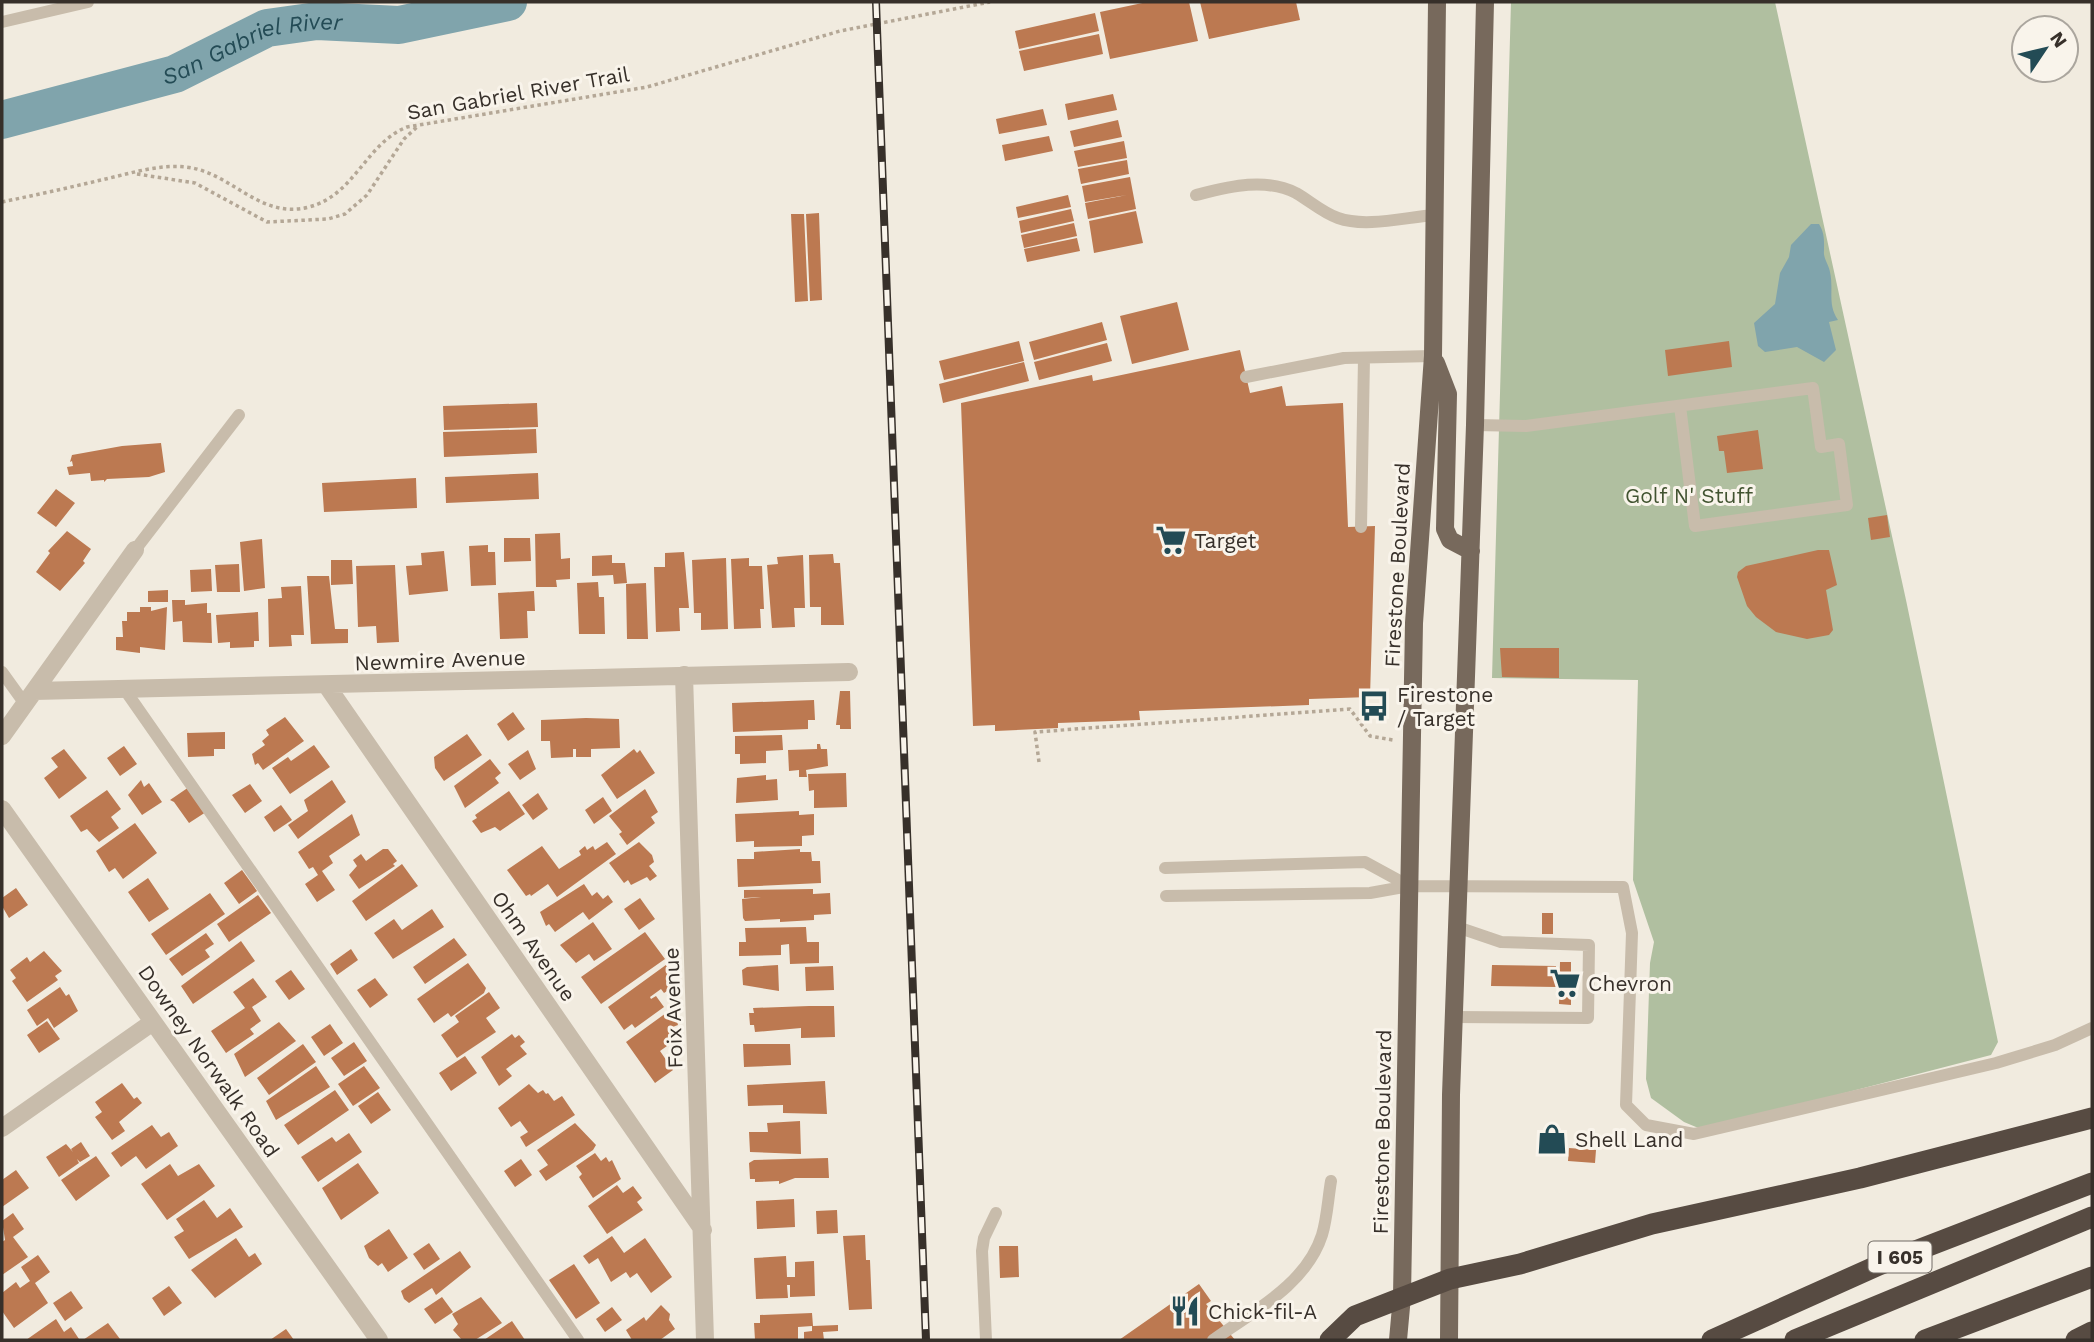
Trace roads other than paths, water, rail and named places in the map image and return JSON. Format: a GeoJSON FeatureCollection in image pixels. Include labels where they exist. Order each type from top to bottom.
{"type":"FeatureCollection","features":[{"type":"Feature","properties":{"kind":"highway"},"geometry":{"type":"LineString","coordinates":[[1330,1340],[1355,1316],[1450,1279],[1520,1264],[1651,1224],[1860,1178],[2092,1118]]}},
{"type":"Feature","properties":{"kind":"highway","name":"I 605"},"geometry":{"type":"LineString","coordinates":[[1712,1340],[1879,1265],[2092,1183]]}},
{"type":"Feature","properties":{"kind":"highway"},"geometry":{"type":"LineString","coordinates":[[1795,1340],[2092,1217]]}},
{"type":"Feature","properties":{"kind":"highway"},"geometry":{"type":"LineString","coordinates":[[1828,1340],[2092,1232]]}},
{"type":"Feature","properties":{"kind":"highway"},"geometry":{"type":"LineString","coordinates":[[1925,1340],[2092,1277]]}},
{"type":"Feature","properties":{"kind":"highway"},"geometry":{"type":"LineString","coordinates":[[2076,1340],[2092,1332]]}},
{"type":"Feature","properties":{"kind":"main road","name":"Firestone Boulevard"},"geometry":{"type":"LineString","coordinates":[[1398,1340],[1402,1296],[1415,623],[1433,356],[1437,2]]}},
{"type":"Feature","properties":{"kind":"main road"},"geometry":{"type":"LineString","coordinates":[[1449,1340],[1454,1017],[1475,425],[1485,2]]}},
{"type":"Feature","properties":{"kind":"main road"},"geometry":{"type":"LineString","coordinates":[[1433,356],[1448,394],[1445,529],[1450,540],[1471,551]]}},
{"type":"Feature","properties":{"kind":"street"},"geometry":{"type":"LineString","coordinates":[[2,736],[135,550]]}},
{"type":"Feature","properties":{"kind":"street","name":"Newmire Avenue"},"geometry":{"type":"LineString","coordinates":[[29,697],[125,690],[849,672]]}},
{"type":"Feature","properties":{"kind":"street","name":"Foix Avenue"},"geometry":{"type":"LineString","coordinates":[[684,675],[704,1231],[705,1340]]}},
{"type":"Feature","properties":{"kind":"street","name":"Ohm Avenue"},"geometry":{"type":"LineString","coordinates":[[327,686],[704,1231]]}},
{"type":"Feature","properties":{"kind":"street","name":"Downey Norwalk Road"},"geometry":{"type":"LineString","coordinates":[[2,809],[379,1340]]}},
{"type":"Feature","properties":{"kind":"street"},"geometry":{"type":"LineString","coordinates":[[2,1128],[153,1022]]}},
{"type":"Feature","properties":{"kind":"lane"},"geometry":{"type":"LineString","coordinates":[[2,22],[88,2]]}},
{"type":"Feature","properties":{"kind":"lane"},"geometry":{"type":"LineString","coordinates":[[1196,195],[1234,186],[1266,186],[1296,193],[1339,218],[1358,221],[1435,215]]}},
{"type":"Feature","properties":{"kind":"lane"},"geometry":{"type":"LineString","coordinates":[[1246,377],[1344,358],[1433,356]]}},
{"type":"Feature","properties":{"kind":"lane"},"geometry":{"type":"LineString","coordinates":[[1361,527],[1364,358]]}},
{"type":"Feature","properties":{"kind":"lane"},"geometry":{"type":"LineString","coordinates":[[1475,425],[1526,426],[1813,388],[1821,447],[1839,444],[1847,505],[1695,526],[1680,406]]}},
{"type":"Feature","properties":{"kind":"lane"},"geometry":{"type":"LineString","coordinates":[[135,550],[239,415]]}},
{"type":"Feature","properties":{"kind":"lane"},"geometry":{"type":"LineString","coordinates":[[2,672],[29,697]]}},
{"type":"Feature","properties":{"kind":"lane"},"geometry":{"type":"LineString","coordinates":[[125,690],[578,1340]]}},
{"type":"Feature","properties":{"kind":"lane"},"geometry":{"type":"LineString","coordinates":[[1165,868],[1365,862],[1409,886]]}},
{"type":"Feature","properties":{"kind":"lane"},"geometry":{"type":"LineString","coordinates":[[1166,896],[1370,893],[1409,886],[1623,887],[1632,933],[1626,1105],[1646,1125],[1694,1134],[1996,1063],[2055,1045],[2092,1028]]}},
{"type":"Feature","properties":{"kind":"lane"},"geometry":{"type":"LineString","coordinates":[[1454,1017],[1588,1018],[1589,945],[1501,942],[1457,927]]}},
{"type":"Feature","properties":{"kind":"lane"},"geometry":{"type":"LineString","coordinates":[[1213,1340],[1286,1287],[1305,1266],[1322,1234],[1331,1181]]}},
{"type":"Feature","properties":{"kind":"lane"},"geometry":{"type":"LineString","coordinates":[[986,1340],[982,1251],[984,1238],[996,1213]]}},
{"type":"Feature","properties":{"kind":"water"},"geometry":{"type":"Polygon","coordinates":[[[1811,224],[1819,224],[1824,237],[1824,256],[1831,279],[1833,308],[1838,320],[1829,322],[1836,350],[1824,362],[1797,347],[1765,352],[1758,346],[1754,323],[1775,304],[1780,273],[1789,257],[1791,245],[1811,224]]]}},
{"type":"Feature","properties":{"kind":"waterway","name":"San Gabriel River"},"geometry":{"type":"LineString","coordinates":[[2,120],[175,74],[267,28],[317,21],[399,25],[508,2]]}},
{"type":"Feature","properties":{"kind":"railway"},"geometry":{"type":"LineString","coordinates":[[876,2],[926,1340]]}},
{"type":"Feature","properties":{"kind":"place","name":"Target"},"geometry":{"type":"Point","coordinates":[1171,540]}},
{"type":"Feature","properties":{"kind":"place","name":"Firestone / Target"},"geometry":{"type":"Point","coordinates":[1374,706]}},
{"type":"Feature","properties":{"kind":"place","name":"Chevron"},"geometry":{"type":"Point","coordinates":[1565,983]}},
{"type":"Feature","properties":{"kind":"place","name":"Shell Land"},"geometry":{"type":"Point","coordinates":[1552,1139]}},
{"type":"Feature","properties":{"kind":"place","name":"Chick-fil-A"},"geometry":{"type":"Point","coordinates":[1185,1311]}},
{"type":"Feature","properties":{"kind":"park label","name":"Golf N' Stuff"},"geometry":{"type":"Point","coordinates":[1689,495]}}]}
